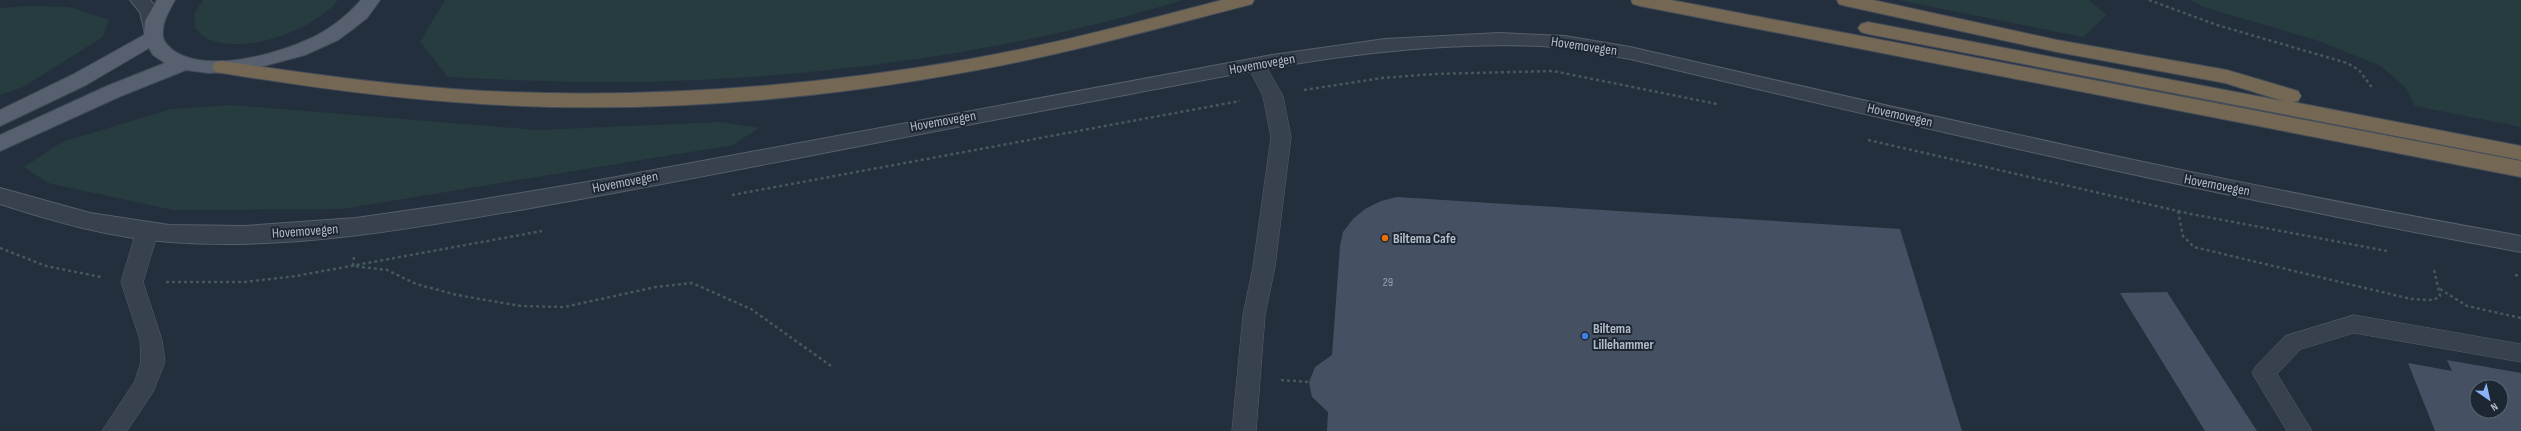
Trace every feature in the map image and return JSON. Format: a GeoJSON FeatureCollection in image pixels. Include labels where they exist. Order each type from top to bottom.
{"type":"FeatureCollection","features":[{"type":"Feature","properties":{"kind":"highway"},"geometry":{"type":"LineString","coordinates":[[222,67],[317,83],[514,99],[617,99],[734,94],[846,84],[1032,54],[1113,35],[1245,0]]}},
{"type":"Feature","properties":{"kind":"highway"},"geometry":{"type":"LineString","coordinates":[[1640,0],[2521,169]]}},
{"type":"Feature","properties":{"kind":"highway"},"geometry":{"type":"LineString","coordinates":[[1723,0],[2521,153]]}},
{"type":"Feature","properties":{"kind":"highway"},"geometry":{"type":"LineString","coordinates":[[1846,0],[2057,46],[2227,77],[2395,129]]}},
{"type":"Feature","properties":{"kind":"main road"},"geometry":{"type":"LineString","coordinates":[[166,0],[154,19],[152,33],[160,51],[184,63],[222,67],[270,60],[317,42],[354,18],[371,0]]}},
{"type":"Feature","properties":{"kind":"main road"},"geometry":{"type":"LineString","coordinates":[[0,119],[78,80],[152,33]]}},
{"type":"Feature","properties":{"kind":"main road"},"geometry":{"type":"LineString","coordinates":[[5,142],[114,91],[184,63]]}},
{"type":"Feature","properties":{"kind":"street"},"geometry":{"type":"LineString","coordinates":[[139,0],[149,10],[152,33]]}},
{"type":"Feature","properties":{"kind":"street","name":"Hovemovegen"},"geometry":{"type":"LineString","coordinates":[[0,196],[73,219],[147,232],[212,235],[289,233],[357,226],[458,212],[596,188],[855,137],[1256,64],[1354,49],[1424,41],[1492,39],[1561,41],[1630,53],[2078,157],[2420,226],[2521,244]]}},
{"type":"Feature","properties":{"kind":"lane"},"geometry":{"type":"LineString","coordinates":[[1244,431],[1254,315],[1264,267],[1282,137],[1273,96],[1256,64]]}},
{"type":"Feature","properties":{"kind":"lane"},"geometry":{"type":"LineString","coordinates":[[114,431],[145,385],[153,362],[151,340],[132,282],[147,232]]}},
{"type":"Feature","properties":{"kind":"lane"},"geometry":{"type":"LineString","coordinates":[[2300,431],[2264,374],[2293,342],[2354,324],[2521,353]]}},
{"type":"Feature","properties":{"kind":"path"},"geometry":{"type":"LineString","coordinates":[[2149,0],[2211,23],[2346,63],[2358,70],[2373,89]]}},
{"type":"Feature","properties":{"kind":"path"},"geometry":{"type":"LineString","coordinates":[[2178,211],[2179,231],[2184,240],[2200,249],[2411,299],[2434,300],[2440,296],[2440,289],[2434,270]]}},
{"type":"Feature","properties":{"kind":"path"},"geometry":{"type":"LineString","coordinates":[[357,226],[353,266],[387,270],[416,284],[457,295],[521,306],[564,307],[656,287],[692,283],[751,309],[831,366]]}},
{"type":"Feature","properties":{"kind":"path"},"geometry":{"type":"LineString","coordinates":[[2440,289],[2467,306],[2521,318]]}},
{"type":"Feature","properties":{"kind":"path"},"geometry":{"type":"LineString","coordinates":[[1273,379],[1309,382]]}},
{"type":"Feature","properties":{"kind":"green space"},"geometry":{"type":"Polygon","coordinates":[[[203,0],[338,0],[327,11],[312,22],[295,30],[258,42],[239,44],[222,43],[206,38],[195,28],[194,14],[203,0]]]}},
{"type":"Feature","properties":{"kind":"green space"},"geometry":{"type":"Polygon","coordinates":[[[445,0],[1183,0],[1064,32],[943,55],[882,64],[821,71],[698,80],[604,82],[448,77],[420,42],[445,0]]]}},
{"type":"Feature","properties":{"kind":"green space"},"geometry":{"type":"Polygon","coordinates":[[[1898,0],[2089,0],[2107,15],[2083,37],[1898,0]]]}},
{"type":"Feature","properties":{"kind":"green space"},"geometry":{"type":"Polygon","coordinates":[[[2190,0],[2521,0],[2521,127],[2415,106],[2405,87],[2381,66],[2316,40],[2204,7],[2190,0]]]}},
{"type":"Feature","properties":{"kind":"green space"},"geometry":{"type":"Polygon","coordinates":[[[27,6],[69,7],[109,20],[103,37],[23,87],[0,95],[0,8],[27,6]]]}},
{"type":"Feature","properties":{"kind":"green space"},"geometry":{"type":"Polygon","coordinates":[[[232,105],[538,130],[721,122],[759,128],[733,145],[342,209],[173,210],[48,183],[24,167],[62,142],[171,109],[232,105]]]}},
{"type":"Feature","properties":{"kind":"building"},"geometry":{"type":"Polygon","coordinates":[[[1397,197],[1900,229],[1962,431],[1327,431],[1328,412],[1312,397],[1309,382],[1315,367],[1332,355],[1340,246],[1343,232],[1353,219],[1365,209],[1381,201],[1397,197]]]}},
{"type":"Feature","properties":{"kind":"building"},"geometry":{"type":"Polygon","coordinates":[[[2167,292],[2257,431],[2205,431],[2120,293],[2167,292]]]}},
{"type":"Feature","properties":{"kind":"building"},"geometry":{"type":"Polygon","coordinates":[[[2447,360],[2521,373],[2521,431],[2435,431],[2408,363],[2452,371],[2447,360]]]}},
{"type":"Feature","properties":{"kind":"place","name":"Biltema Cafe"},"geometry":{"type":"Point","coordinates":[1385,238]}},
{"type":"Feature","properties":{"kind":"place","name":"Biltema Lillehammer"},"geometry":{"type":"Point","coordinates":[1585,336]}}]}
